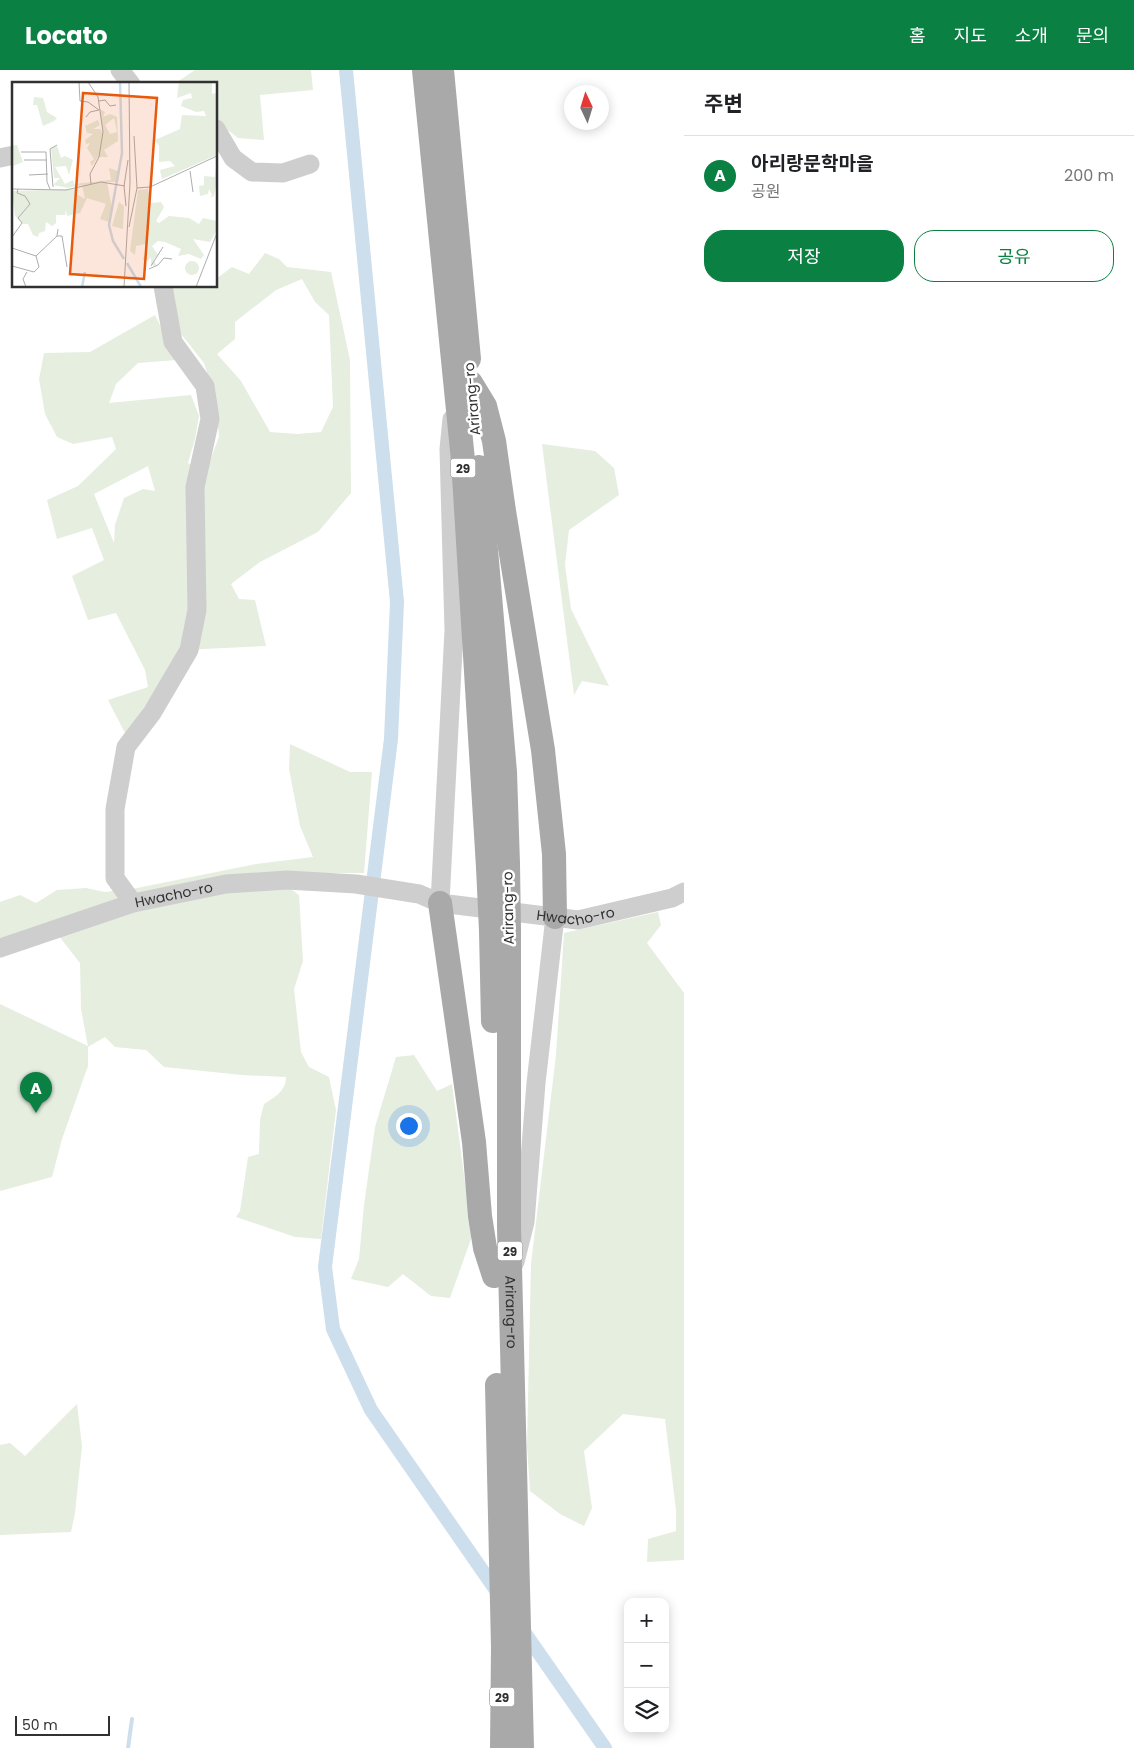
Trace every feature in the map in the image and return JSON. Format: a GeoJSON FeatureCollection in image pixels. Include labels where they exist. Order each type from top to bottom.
{"type":"FeatureCollection","features":[{"type":"Feature","properties":{"kind":"main road","name":"Arirang-ro"},"geometry":{"type":"LineString","coordinates":[[424,70],[463,387],[504,763],[498,866],[502,1278],[502,1748]]}},
{"type":"Feature","properties":{"kind":"main road","name":"Arirang-ro"},"geometry":{"type":"LineString","coordinates":[[442,70],[463,387]]}},
{"type":"Feature","properties":{"kind":"main road"},"geometry":{"type":"LineString","coordinates":[[463,387],[485,406],[494,441],[505,521],[543,750],[554,854],[555,917]]}},
{"type":"Feature","properties":{"kind":"main road"},"geometry":{"type":"LineString","coordinates":[[440,902],[474,1142],[485,1248],[502,1278]]}},
{"type":"Feature","properties":{"kind":"main road","name":"Arirang-ro"},"geometry":{"type":"LineString","coordinates":[[502,1278],[519,1571],[522,1748]]}},
{"type":"Feature","properties":{"kind":"street"},"geometry":{"type":"LineString","coordinates":[[120,70],[129,82]]}},
{"type":"Feature","properties":{"kind":"street"},"geometry":{"type":"LineString","coordinates":[[218,133],[232,158],[252,172],[283,173],[310,164]]}},
{"type":"Feature","properties":{"kind":"street"},"geometry":{"type":"LineString","coordinates":[[133,903],[115,878],[115,809],[126,747],[152,713],[188,650],[197,610],[195,487],[210,420],[204,386],[173,342],[163,288]]}},
{"type":"Feature","properties":{"kind":"street"},"geometry":{"type":"LineString","coordinates":[[440,902],[454,630],[449,448],[463,387]]}},
{"type":"Feature","properties":{"kind":"street","name":"Hwacho-ro"},"geometry":{"type":"LineString","coordinates":[[0,948],[133,903],[226,884],[287,880],[356,884],[419,894],[440,902],[578,920],[672,898],[684,892]]}},
{"type":"Feature","properties":{"kind":"street"},"geometry":{"type":"LineString","coordinates":[[502,1278],[525,1222],[536,1084],[555,917]]}},
{"type":"Feature","properties":{"kind":"shaded area"},"geometry":{"type":"Polygon","coordinates":[[[195,70],[311,70],[313,90],[260,95],[264,140],[238,138],[218,123],[218,82],[177,82],[195,70]]]}},
{"type":"Feature","properties":{"kind":"shaded area"},"geometry":{"type":"Polygon","coordinates":[[[265,253],[279,259],[287,267],[331,272],[350,360],[351,493],[318,532],[260,562],[231,584],[239,599],[255,600],[266,646],[182,650],[126,735],[108,700],[148,687],[145,670],[116,613],[88,620],[72,576],[104,560],[92,528],[57,539],[47,500],[78,486],[116,449],[112,437],[73,444],[57,437],[45,414],[39,379],[44,353],[90,352],[155,315],[177,360],[138,363],[116,384],[109,403],[191,395],[199,416],[188,463],[205,474],[219,437],[216,402],[204,363],[181,334],[172,288],[218,288],[218,278],[232,267],[249,274],[265,253]],[[302,279],[276,290],[235,322],[235,339],[217,354],[241,381],[270,432],[297,434],[321,432],[333,407],[329,315],[315,302],[302,279]],[[148,466],[94,494],[114,543],[115,525],[124,498],[143,489],[155,491],[148,466]]]}},
{"type":"Feature","properties":{"kind":"shaded area"},"geometry":{"type":"Polygon","coordinates":[[[542,444],[595,451],[614,468],[619,495],[569,530],[565,565],[571,609],[609,686],[582,681],[574,695],[542,444]]]}},
{"type":"Feature","properties":{"kind":"shaded area"},"geometry":{"type":"Polygon","coordinates":[[[290,744],[350,772],[372,772],[364,873],[269,873],[299,895],[303,961],[294,989],[301,1052],[309,1067],[329,1077],[336,1110],[321,1239],[295,1237],[236,1217],[240,1211],[248,1157],[259,1154],[260,1120],[264,1104],[282,1090],[286,1077],[242,1075],[164,1067],[146,1050],[115,1047],[105,1037],[88,1047],[88,1066],[62,1139],[52,1177],[0,1191],[0,1004],[88,1046],[81,1009],[80,963],[48,922],[0,938],[0,902],[20,895],[36,903],[57,890],[86,888],[105,892],[137,888],[256,864],[313,857],[300,826],[289,769],[290,744]]]}},
{"type":"Feature","properties":{"kind":"shaded area"},"geometry":{"type":"Polygon","coordinates":[[[658,912],[661,925],[647,943],[684,993],[684,1560],[647,1562],[648,1539],[676,1531],[676,1510],[665,1419],[623,1414],[584,1451],[592,1508],[584,1526],[560,1514],[530,1491],[527,1446],[531,1264],[556,1055],[564,933],[658,912]]]}},
{"type":"Feature","properties":{"kind":"shaded area"},"geometry":{"type":"Polygon","coordinates":[[[414,1055],[437,1091],[452,1084],[472,1236],[450,1298],[431,1296],[403,1274],[388,1287],[351,1279],[359,1259],[364,1205],[375,1127],[396,1057],[414,1055]]]}},
{"type":"Feature","properties":{"kind":"shaded area"},"geometry":{"type":"Polygon","coordinates":[[[77,1404],[82,1446],[75,1513],[71,1532],[0,1535],[0,1445],[10,1443],[25,1456],[77,1404]]]}},
{"type":"Feature","properties":{"kind":"waterway"},"geometry":{"type":"LineString","coordinates":[[346,70],[397,602],[391,739],[325,1267],[333,1329],[371,1410],[500,1596]]}},
{"type":"Feature","properties":{"kind":"waterway"},"geometry":{"type":"LineString","coordinates":[[520,1626],[605,1748]]}},
{"type":"Feature","properties":{"kind":"waterway"},"geometry":{"type":"LineString","coordinates":[[128,1748],[132,1719]]}},
{"type":"Feature","properties":{"kind":"place","name":"아리랑문학마을"},"geometry":{"type":"Point","coordinates":[36,1113]}}]}
